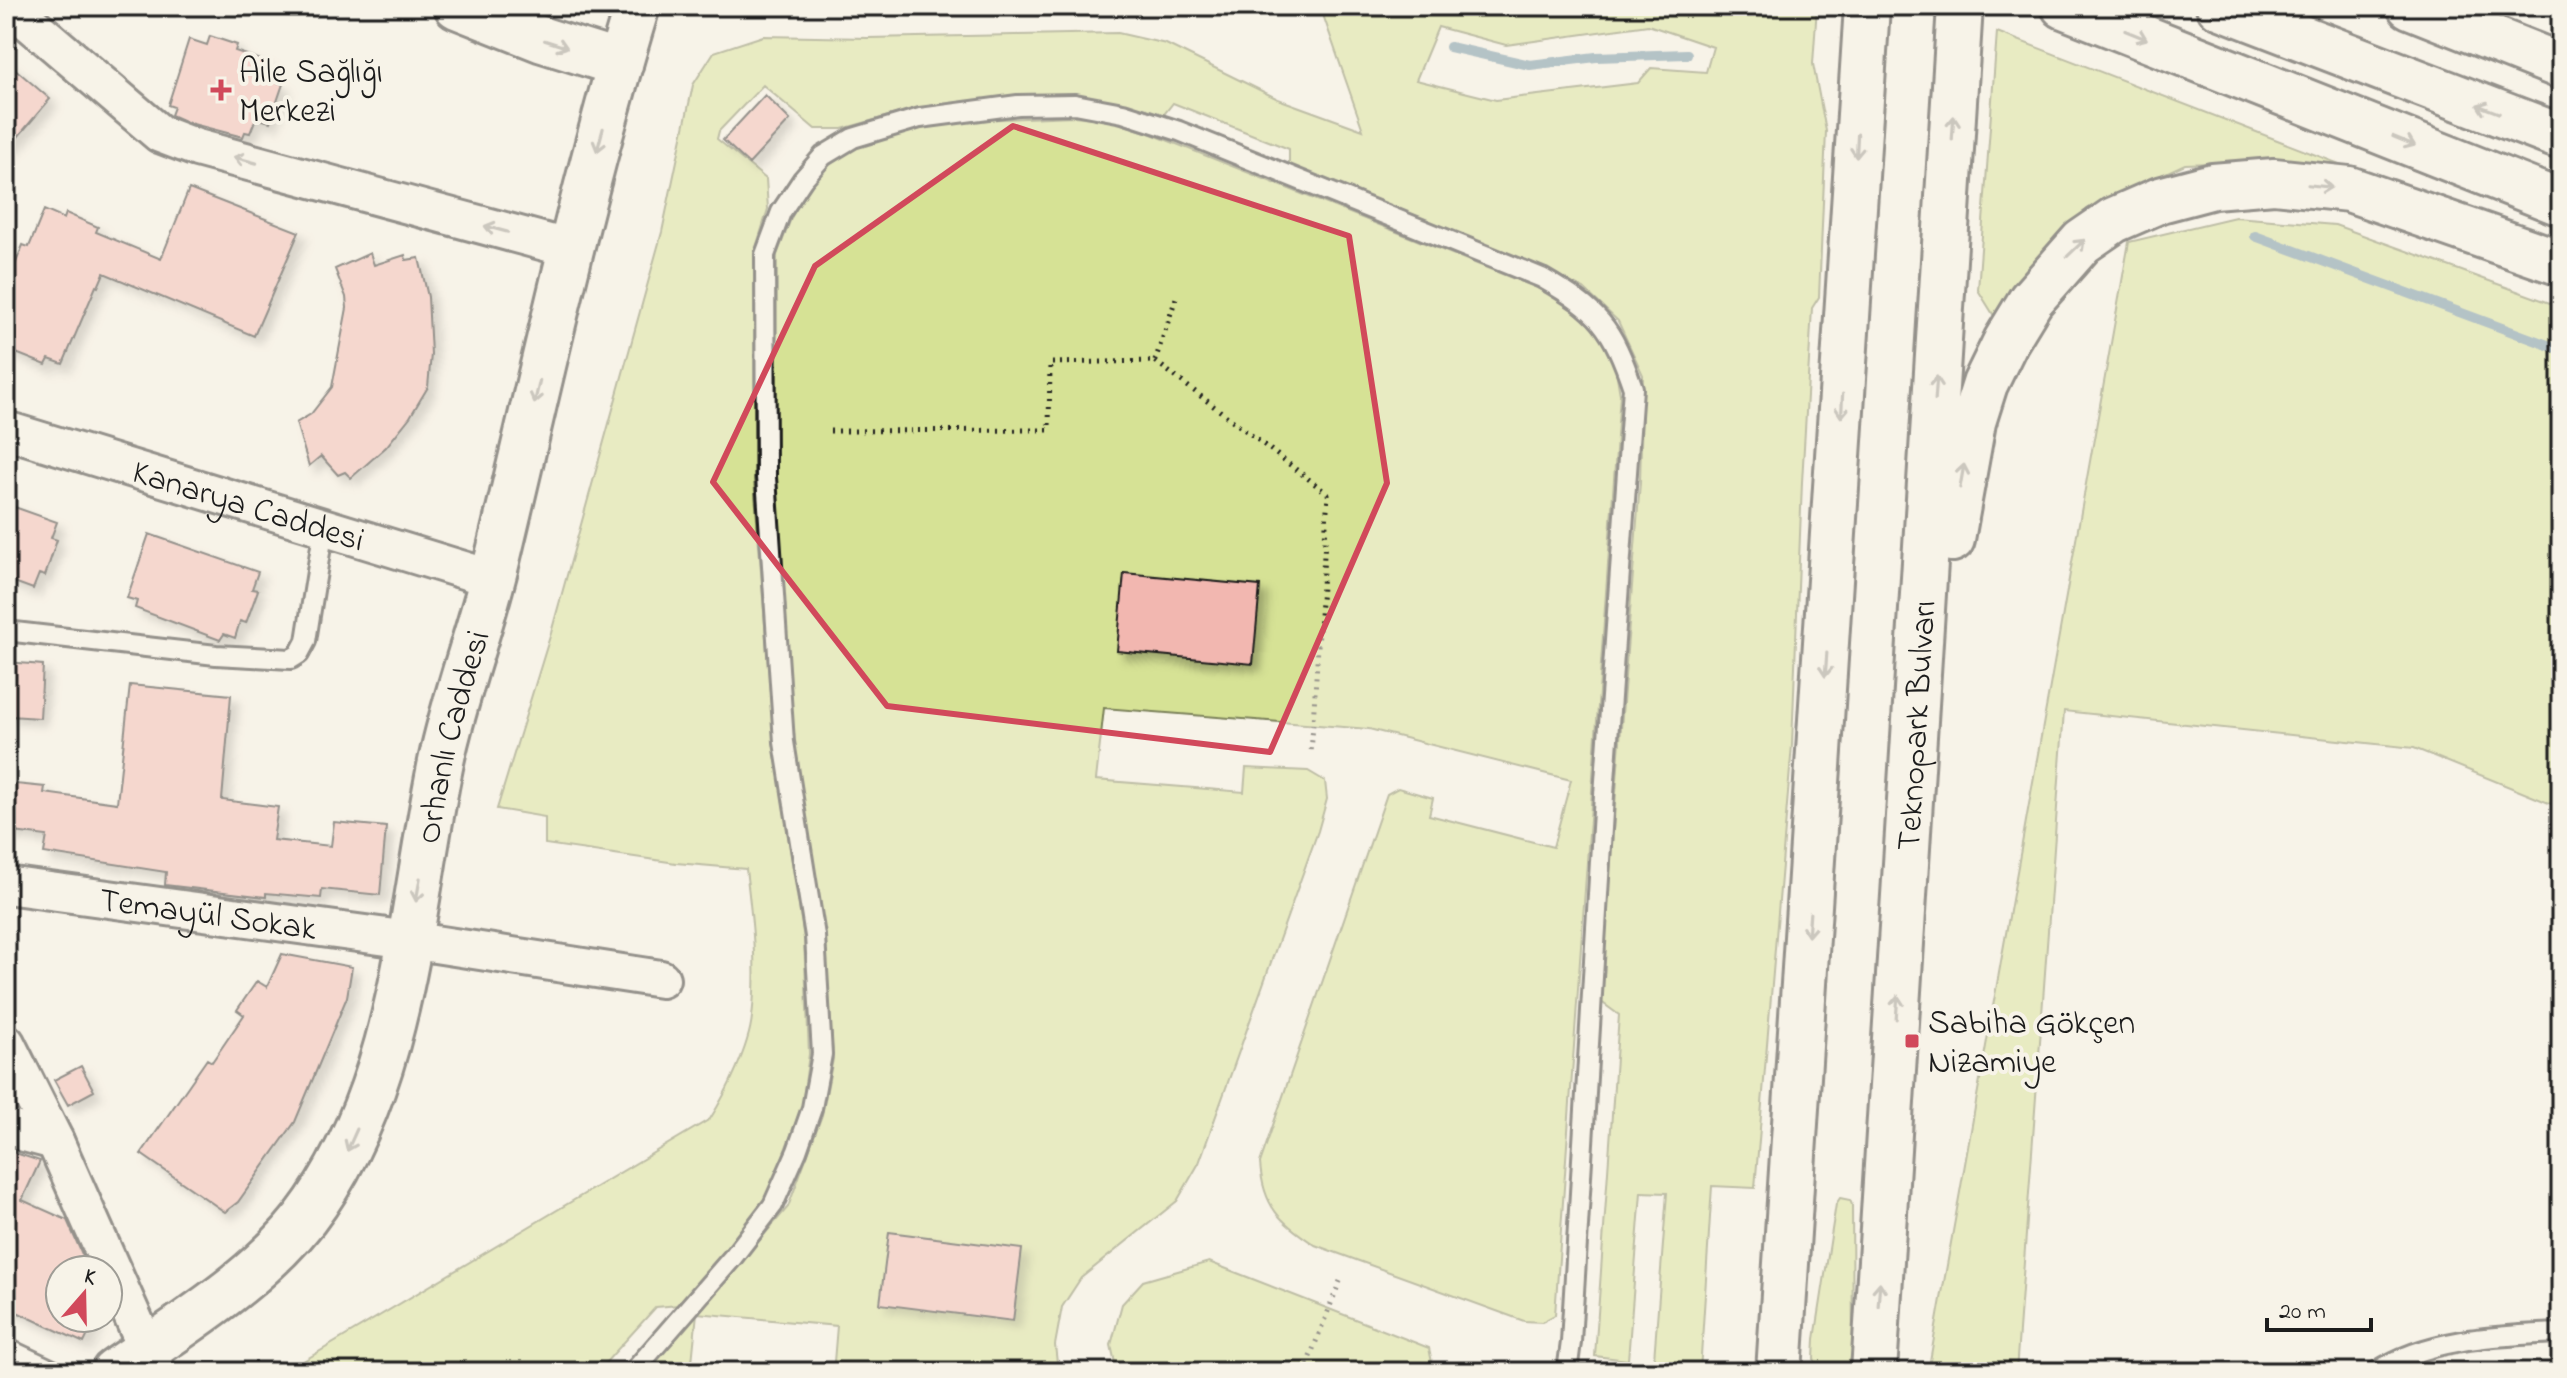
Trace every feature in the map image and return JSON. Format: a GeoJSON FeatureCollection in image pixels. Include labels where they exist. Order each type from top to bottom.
{"type":"FeatureCollection","features":[{"type":"Feature","properties":{"kind":"main road"},"geometry":{"type":"LineString","coordinates":[[457,6],[543,40],[620,64]]}},
{"type":"Feature","properties":{"kind":"main road","name":"Orhanlı Caddesi"},"geometry":{"type":"LineString","coordinates":[[139,1364],[271,1254],[315,1204],[347,1151],[383,1063],[442,758],[493,579],[571,249],[637,6]]}},
{"type":"Feature","properties":{"kind":"main road"},"geometry":{"type":"LineString","coordinates":[[1779,1372],[1867,6]]}},
{"type":"Feature","properties":{"kind":"main road","name":"Teknopark Bulvarı"},"geometry":{"type":"LineString","coordinates":[[1874,1372],[1960,6]]}},
{"type":"Feature","properties":{"kind":"main road"},"geometry":{"type":"LineString","coordinates":[[2064,6],[2561,203]]}},
{"type":"Feature","properties":{"kind":"main road"},"geometry":{"type":"LineString","coordinates":[[2219,6],[2561,137]]}},
{"type":"Feature","properties":{"kind":"main road"},"geometry":{"type":"LineString","coordinates":[[2410,6],[2561,66]]}},
{"type":"Feature","properties":{"kind":"main road"},"geometry":{"type":"LineString","coordinates":[[1912,773],[1940,676],[1954,529],[1973,422],[1985,384],[2031,300],[2082,242],[2114,220],[2160,200],[2213,186],[2274,181],[2349,189],[2561,263]]}},
{"type":"Feature","properties":{"kind":"street"},"geometry":{"type":"LineString","coordinates":[[10,6],[160,134],[197,148],[571,249]]}},
{"type":"Feature","properties":{"kind":"street","name":"Kanarya Caddesi"},"geometry":{"type":"LineString","coordinates":[[6,430],[493,579]]}},
{"type":"Feature","properties":{"kind":"street","name":"Temayül Sokak"},"geometry":{"type":"LineString","coordinates":[[6,885],[409,940],[661,979]]}},
{"type":"Feature","properties":{"kind":"street"},"geometry":{"type":"LineString","coordinates":[[6,1043],[55,1141],[139,1364]]}},
{"type":"Feature","properties":{"kind":"street"},"geometry":{"type":"LineString","coordinates":[[6,1128],[55,1141]]}},
{"type":"Feature","properties":{"kind":"lane"},"geometry":{"type":"LineString","coordinates":[[633,1372],[733,1257],[773,1205],[812,1108],[822,1054],[815,936],[784,742],[766,477],[765,255],[781,212],[803,179],[823,156],[853,138],[920,118],[1018,105],[1075,104],[1123,113],[1179,131],[1542,278],[1581,300],[1605,325],[1621,351],[1633,388],[1567,1372]]}},
{"type":"Feature","properties":{"kind":"lane"},"geometry":{"type":"LineString","coordinates":[[6,631],[216,655],[291,659],[304,648],[306,641],[324,527]]}},
{"type":"Feature","properties":{"kind":"lane"},"geometry":{"type":"LineString","coordinates":[[2376,1372],[2421,1352],[2456,1342],[2561,1333]]}},
{"type":"Feature","properties":{"kind":"lane"},"geometry":{"type":"LineString","coordinates":[[6,1348],[57,1372]]}},
{"type":"Feature","properties":{"kind":"path"},"geometry":{"type":"LineString","coordinates":[[1155,361],[1176,298]]}},
{"type":"Feature","properties":{"kind":"path"},"geometry":{"type":"LineString","coordinates":[[830,431],[1049,430],[1050,363],[1155,361],[1328,494],[1311,754]]}},
{"type":"Feature","properties":{"kind":"path"},"geometry":{"type":"LineString","coordinates":[[1304,1372],[1340,1281]]}},
{"type":"Feature","properties":{"kind":"highlighted area"},"geometry":{"type":"Polygon","coordinates":[[[1013,126],[1349,236],[1387,483],[1270,752],[887,706],[713,482],[815,266],[1013,126]]]}},
{"type":"Feature","properties":{"kind":"green space"},"geometry":{"type":"Polygon","coordinates":[[[1320,6],[1817,6],[1813,64],[1826,131],[1819,297],[1812,308],[1792,745],[1755,1188],[1712,1186],[1700,1372],[1653,1372],[1667,1193],[1641,1192],[1628,1360],[1595,1356],[1619,1015],[1600,1001],[1640,482],[1643,375],[1618,321],[1584,289],[1523,259],[1289,166],[1289,149],[1173,103],[1161,118],[1071,95],[1019,96],[917,108],[842,129],[815,129],[763,85],[719,131],[717,139],[766,179],[768,209],[754,254],[754,479],[774,744],[804,939],[809,1054],[802,1106],[765,1202],[679,1305],[656,1307],[597,1372],[285,1372],[710,1119],[742,1056],[752,1017],[754,980],[746,869],[676,863],[545,844],[545,817],[497,809],[551,633],[662,232],[693,85],[714,52],[763,36],[868,38],[1118,33],[1166,44],[1278,99],[1363,130],[1320,6]],[[1648,25],[1506,45],[1438,27],[1416,80],[1496,100],[1638,83],[1651,68],[1706,72],[1713,47],[1648,25]]]}},
{"type":"Feature","properties":{"kind":"green space"},"geometry":{"type":"Polygon","coordinates":[[[1997,32],[2373,177],[2271,161],[2185,164],[2087,209],[1996,319],[1978,290],[1997,32]]]}},
{"type":"Feature","properties":{"kind":"green space"},"geometry":{"type":"Polygon","coordinates":[[[1074,116],[1109,120],[1149,133],[1552,294],[1596,333],[1610,352],[1620,394],[1555,1315],[1542,1322],[1524,1321],[1315,1245],[1283,1221],[1269,1202],[1260,1163],[1387,794],[1398,788],[1433,798],[1429,815],[1553,847],[1571,780],[1369,729],[1104,708],[1096,780],[1244,792],[1246,768],[1308,771],[1325,781],[1327,799],[1318,831],[1199,1163],[1177,1201],[1081,1278],[1062,1307],[1055,1345],[1058,1372],[915,1372],[834,1362],[837,1326],[697,1313],[691,1372],[646,1372],[788,1207],[822,1115],[833,1059],[825,936],[794,744],[776,481],[777,255],[792,216],[815,176],[856,145],[905,131],[977,120],[1074,116]]]}},
{"type":"Feature","properties":{"kind":"green space"},"geometry":{"type":"Polygon","coordinates":[[[2235,217],[2335,225],[2561,307],[2561,808],[2414,748],[2064,711],[2016,1372],[1928,1372],[2129,242],[2235,217]]]}},
{"type":"Feature","properties":{"kind":"green space"},"geometry":{"type":"Polygon","coordinates":[[[1840,1198],[1850,1200],[1852,1205],[1853,1354],[1845,1371],[1828,1372],[1819,1369],[1814,1359],[1815,1339],[1836,1204],[1840,1198]]]}},
{"type":"Feature","properties":{"kind":"green space"},"geometry":{"type":"Polygon","coordinates":[[[1209,1262],[1429,1348],[1434,1372],[1117,1372],[1111,1345],[1122,1304],[1143,1281],[1209,1262]]]}},
{"type":"Feature","properties":{"kind":"building"},"geometry":{"type":"Polygon","coordinates":[[[210,36],[237,45],[235,51],[270,63],[265,78],[283,84],[270,122],[256,118],[250,133],[245,132],[243,137],[171,115],[174,107],[168,105],[189,39],[207,45],[210,36]]]}},
{"type":"Feature","properties":{"kind":"building"},"geometry":{"type":"Polygon","coordinates":[[[6,61],[50,99],[6,151],[6,61]]]}},
{"type":"Feature","properties":{"kind":"building"},"geometry":{"type":"Polygon","coordinates":[[[765,95],[790,120],[749,164],[723,140],[765,95]]]}},
{"type":"Feature","properties":{"kind":"building"},"geometry":{"type":"Polygon","coordinates":[[[189,189],[299,232],[254,336],[104,273],[63,364],[49,359],[46,365],[6,349],[6,287],[23,245],[29,247],[44,210],[64,219],[66,213],[98,227],[96,232],[161,259],[189,189]]]}},
{"type":"Feature","properties":{"kind":"building"},"geometry":{"type":"Polygon","coordinates":[[[370,253],[374,265],[405,255],[406,260],[419,258],[428,297],[431,354],[428,387],[410,417],[386,447],[351,478],[345,472],[338,475],[321,456],[309,466],[296,423],[311,414],[332,387],[347,308],[335,269],[370,253]]]}},
{"type":"Feature","properties":{"kind":"building"},"geometry":{"type":"Polygon","coordinates":[[[6,504],[57,522],[51,538],[57,540],[45,576],[39,574],[33,589],[6,579],[6,504]]]}},
{"type":"Feature","properties":{"kind":"building"},"geometry":{"type":"Polygon","coordinates":[[[149,534],[258,572],[252,589],[258,590],[246,623],[240,621],[235,638],[224,634],[220,640],[135,608],[137,601],[127,598],[149,534]]]}},
{"type":"Feature","properties":{"kind":"building"},"geometry":{"type":"Polygon","coordinates":[[[1124,573],[1260,586],[1253,664],[1117,651],[1124,573]]]}},
{"type":"Feature","properties":{"kind":"building"},"geometry":{"type":"Polygon","coordinates":[[[6,662],[43,665],[40,718],[10,716],[10,712],[6,712],[6,662]]]}},
{"type":"Feature","properties":{"kind":"building"},"geometry":{"type":"Polygon","coordinates":[[[130,685],[231,695],[222,800],[278,807],[273,840],[331,846],[334,822],[386,827],[380,895],[322,889],[321,898],[266,893],[266,897],[165,885],[166,872],[44,853],[47,836],[6,831],[6,783],[45,787],[44,793],[117,803],[130,685]]]}},
{"type":"Feature","properties":{"kind":"building"},"geometry":{"type":"Polygon","coordinates":[[[282,954],[352,967],[347,997],[295,1122],[238,1202],[225,1212],[141,1154],[207,1059],[212,1062],[244,1015],[237,1010],[257,981],[267,987],[282,954]]]}},
{"type":"Feature","properties":{"kind":"building"},"geometry":{"type":"Polygon","coordinates":[[[81,1066],[94,1091],[68,1105],[54,1080],[81,1066]]]}},
{"type":"Feature","properties":{"kind":"building"},"geometry":{"type":"Polygon","coordinates":[[[6,1150],[40,1161],[22,1200],[67,1220],[82,1254],[44,1254],[44,1325],[6,1307],[6,1150]]]}},
{"type":"Feature","properties":{"kind":"building"},"geometry":{"type":"Polygon","coordinates":[[[889,1232],[1022,1249],[1013,1321],[880,1304],[889,1232]]]}},
{"type":"Feature","properties":{"kind":"building"},"geometry":{"type":"Polygon","coordinates":[[[64,1334],[88,1334],[84,1343],[64,1334]]]}},
{"type":"Feature","properties":{"kind":"waterway"},"geometry":{"type":"LineString","coordinates":[[1450,47],[1530,65],[1596,57],[1687,54]]}},
{"type":"Feature","properties":{"kind":"waterway"},"geometry":{"type":"LineString","coordinates":[[2255,236],[2561,350]]}},
{"type":"Feature","properties":{"kind":"place","name":"Aile Sağlığı Merkezi"},"geometry":{"type":"Point","coordinates":[221,90]}},
{"type":"Feature","properties":{"kind":"place","name":"Sabiha Gökçen Nizamiye"},"geometry":{"type":"Point","coordinates":[1912,1041]}}]}
